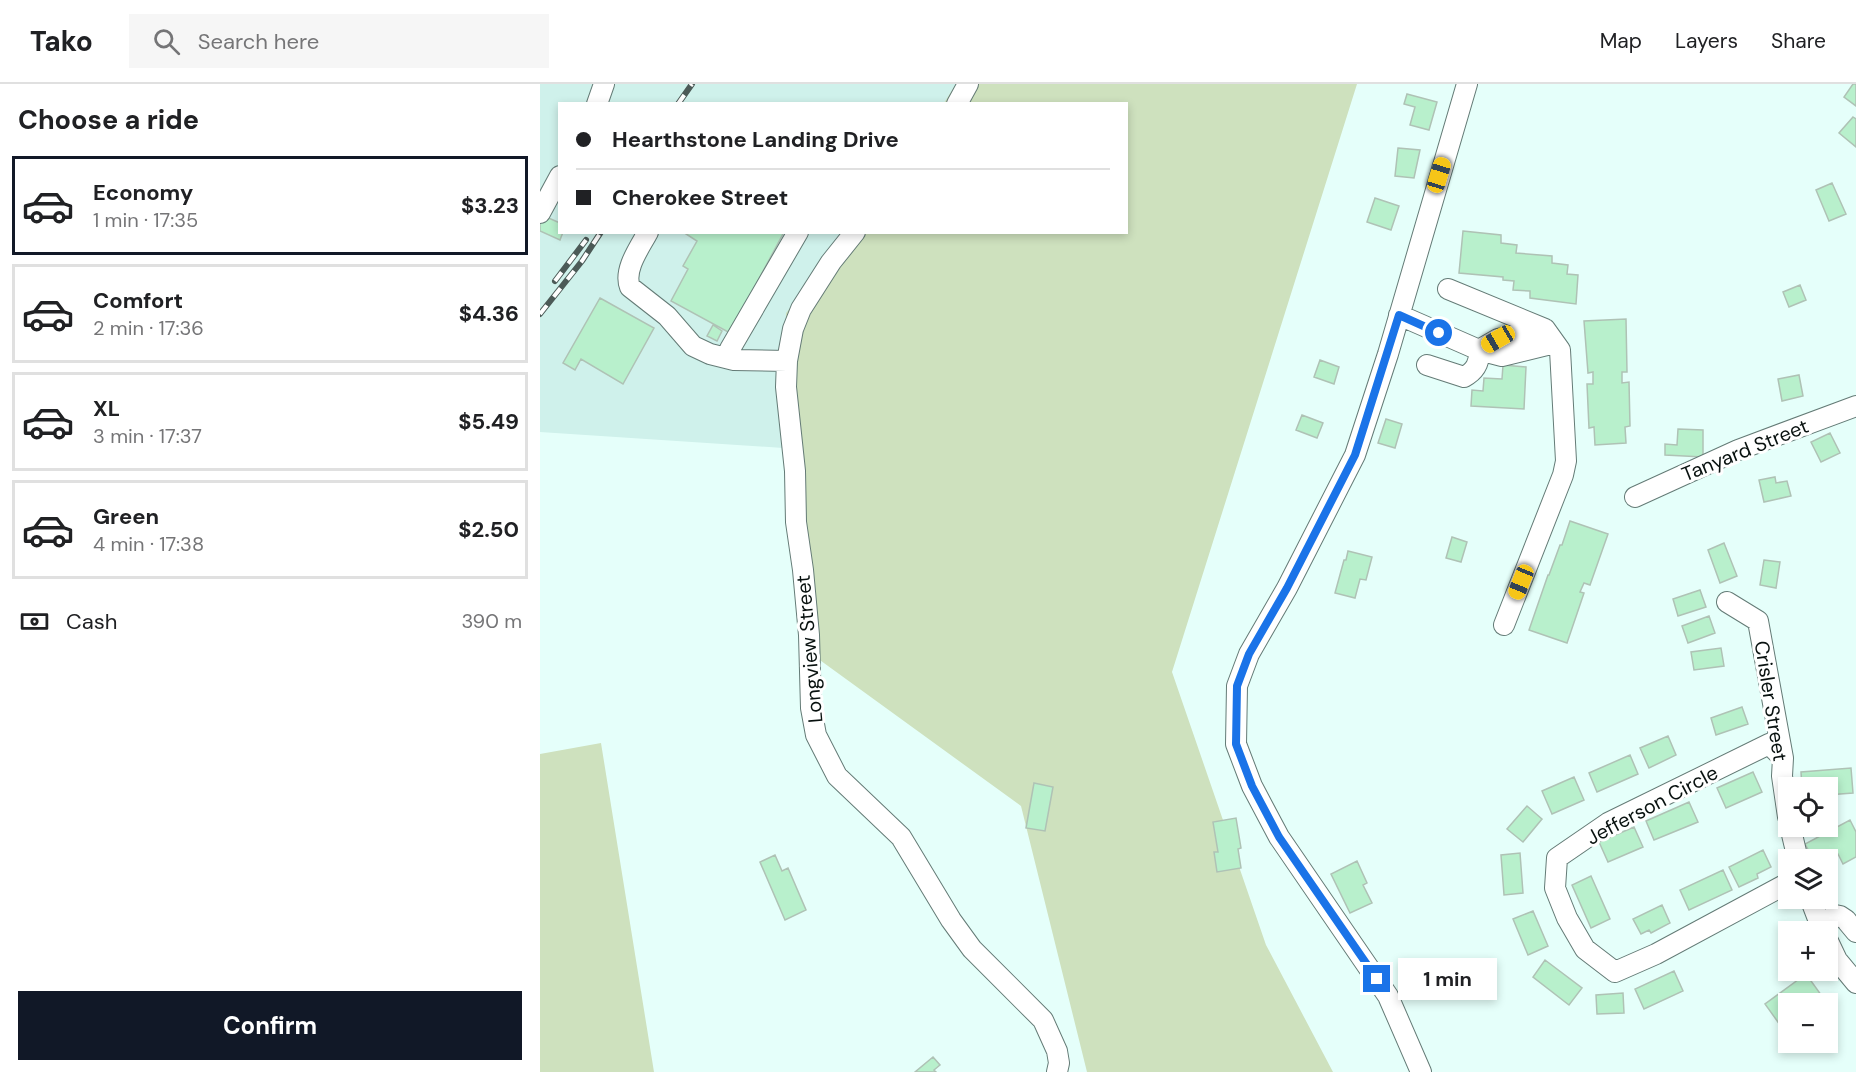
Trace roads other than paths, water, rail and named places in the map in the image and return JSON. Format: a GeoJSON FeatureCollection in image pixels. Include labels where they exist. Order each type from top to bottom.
{"type":"FeatureCollection","features":[{"type":"Feature","properties":{"kind":"street"},"geometry":{"type":"LineString","coordinates":[[598,102],[604,84]]}},
{"type":"Feature","properties":{"kind":"street"},"geometry":{"type":"LineString","coordinates":[[958,102],[968,84]]}},
{"type":"Feature","properties":{"kind":"street"},"geometry":{"type":"LineString","coordinates":[[1421,1072],[1388,996],[1279,837],[1252,786],[1236,744],[1237,686],[1249,654],[1287,588],[1355,455],[1467,84]]}},
{"type":"Feature","properties":{"kind":"street"},"geometry":{"type":"LineString","coordinates":[[540,213],[558,180]]}},
{"type":"Feature","properties":{"kind":"street"},"geometry":{"type":"LineString","coordinates":[[647,234],[629,272],[630,287],[667,316],[693,346],[710,354],[734,360],[787,361]]}},
{"type":"Feature","properties":{"kind":"street"},"geometry":{"type":"LineString","coordinates":[[734,360],[730,349],[797,234]]}},
{"type":"Feature","properties":{"kind":"street","name":"Longview Street"},"geometry":{"type":"LineString","coordinates":[[853,234],[831,262],[801,309],[793,329],[787,361],[786,387],[795,471],[796,522],[803,570],[809,635],[811,708],[816,735],[837,776],[901,837],[951,920],[972,949],[1043,1020],[1057,1051],[1059,1063],[1057,1072]]}},
{"type":"Feature","properties":{"kind":"street"},"geometry":{"type":"LineString","coordinates":[[1448,289],[1550,336],[1560,350],[1566,461],[1563,475],[1504,626]]}},
{"type":"Feature","properties":{"kind":"street"},"geometry":{"type":"LineString","coordinates":[[1399,315],[1479,350]]}},
{"type":"Feature","properties":{"kind":"street"},"geometry":{"type":"LineString","coordinates":[[1479,350],[1498,339],[1550,336]]}},
{"type":"Feature","properties":{"kind":"street"},"geometry":{"type":"LineString","coordinates":[[1427,365],[1464,377],[1474,371],[1479,358],[1479,350]]}},
{"type":"Feature","properties":{"kind":"street","name":"Tanyard Street"},"geometry":{"type":"LineString","coordinates":[[1635,497],[1738,450],[1856,406]]}},
{"type":"Feature","properties":{"kind":"street","name":"Crisler Street"},"geometry":{"type":"LineString","coordinates":[[1727,602],[1758,621],[1783,758],[1782,777]]}},
{"type":"Feature","properties":{"kind":"street","name":"Jefferson Circle"},"geometry":{"type":"LineString","coordinates":[[1778,888],[1656,954],[1615,972],[1585,949],[1567,918],[1555,888],[1557,858],[1608,823],[1769,744],[1783,758]]}},
{"type":"Feature","properties":{"kind":"street"},"geometry":{"type":"LineString","coordinates":[[1831,921],[1835,915],[1840,916],[1856,932]]}},
{"type":"Feature","properties":{"kind":"street"},"geometry":{"type":"LineString","coordinates":[[1838,961],[1856,984]]}},
{"type":"Feature","properties":{"kind":"railway"},"geometry":{"type":"LineString","coordinates":[[679,102],[692,84]]}},
{"type":"Feature","properties":{"kind":"railway"},"geometry":{"type":"LineString","coordinates":[[540,314],[582,261],[600,234]]}},
{"type":"Feature","properties":{"kind":"railway"},"geometry":{"type":"LineString","coordinates":[[555,281],[586,240]]}}]}
